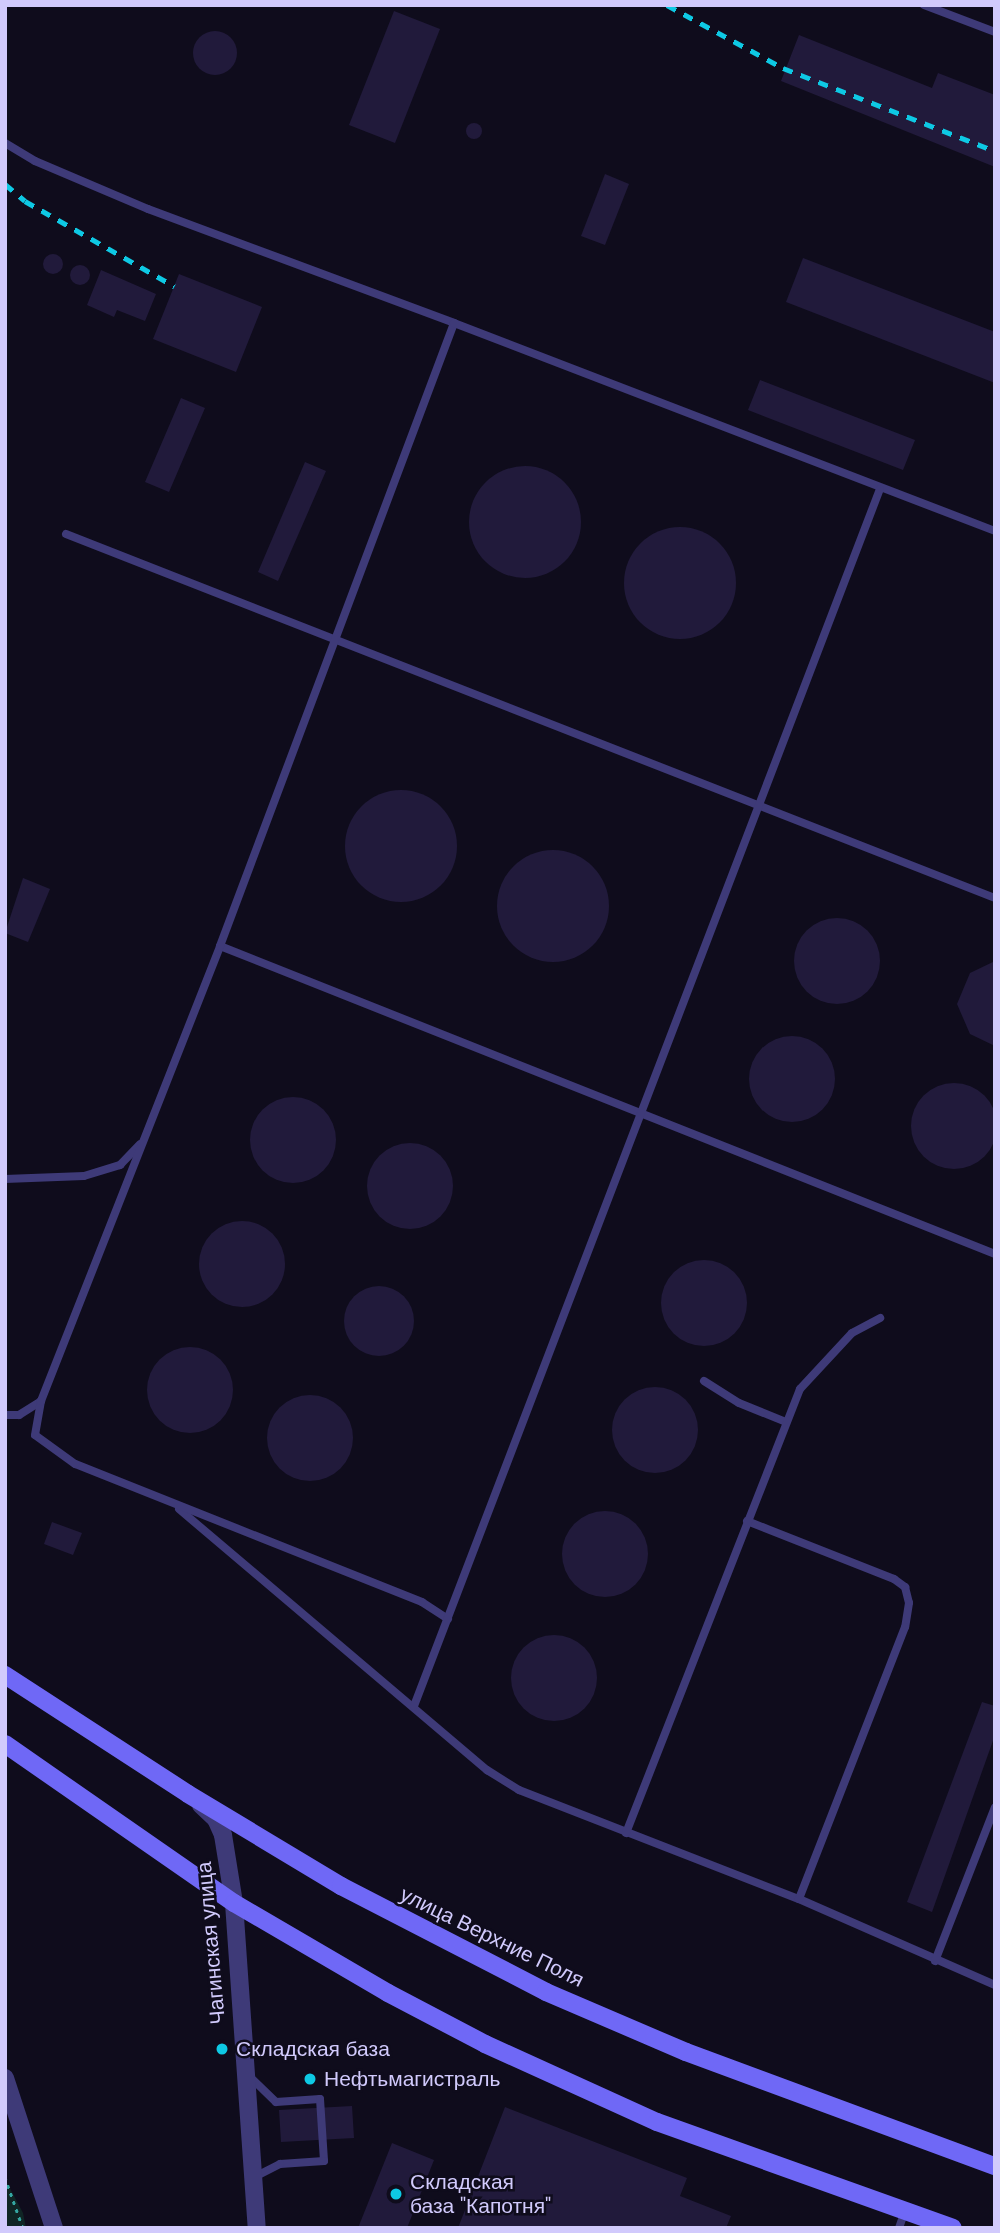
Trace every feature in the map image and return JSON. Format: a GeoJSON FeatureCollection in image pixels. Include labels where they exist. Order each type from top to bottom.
{"type":"FeatureCollection","features":[{"type":"Feature","properties":{"kind":"main road","name":"улица Верхние Поля"},"geometry":{"type":"LineString","coordinates":[[5,1675],[188,1794],[341,1886],[546,1992],[686,2052],[995,2166]]}},
{"type":"Feature","properties":{"kind":"main road"},"geometry":{"type":"LineString","coordinates":[[5,1744],[234,1903],[388,1993],[485,2044],[657,2122],[902,2219],[953,2228]]}},
{"type":"Feature","properties":{"kind":"street","name":"Чагинская улица"},"geometry":{"type":"LineString","coordinates":[[188,1794],[219,1827],[234,1903],[259,2227]]}},
{"type":"Feature","properties":{"kind":"street"},"geometry":{"type":"LineString","coordinates":[[5,2078],[54,2228]]}},
{"type":"Feature","properties":{"kind":"street"},"geometry":{"type":"LineString","coordinates":[[50,2210],[62,2228]]}},
{"type":"Feature","properties":{"kind":"lane"},"geometry":{"type":"LineString","coordinates":[[924,5],[995,32]]}},
{"type":"Feature","properties":{"kind":"lane"},"geometry":{"type":"LineString","coordinates":[[5,143],[35,161],[148,209],[454,323],[995,531]]}},
{"type":"Feature","properties":{"kind":"lane"},"geometry":{"type":"LineString","coordinates":[[447,1619],[422,1602],[75,1464],[45,1446],[35,1435],[41,1401],[220,946],[332,639],[454,323]]}},
{"type":"Feature","properties":{"kind":"lane"},"geometry":{"type":"LineString","coordinates":[[414,1706],[880,489]]}},
{"type":"Feature","properties":{"kind":"lane"},"geometry":{"type":"LineString","coordinates":[[65,534],[995,898]]}},
{"type":"Feature","properties":{"kind":"lane"},"geometry":{"type":"LineString","coordinates":[[220,946],[995,1254]]}},
{"type":"Feature","properties":{"kind":"lane"},"geometry":{"type":"LineString","coordinates":[[5,1179],[84,1176],[120,1165],[144,1139]]}},
{"type":"Feature","properties":{"kind":"lane"},"geometry":{"type":"LineString","coordinates":[[626,1833],[800,1389],[852,1333],[880,1318]]}},
{"type":"Feature","properties":{"kind":"lane"},"geometry":{"type":"LineString","coordinates":[[704,1381],[739,1403],[786,1422]]}},
{"type":"Feature","properties":{"kind":"lane"},"geometry":{"type":"LineString","coordinates":[[5,1415],[19,1415],[41,1401]]}},
{"type":"Feature","properties":{"kind":"lane"},"geometry":{"type":"LineString","coordinates":[[174,1505],[487,1770],[519,1790],[799,1899],[935,1961],[995,1985]]}},
{"type":"Feature","properties":{"kind":"lane"},"geometry":{"type":"LineString","coordinates":[[747,1521],[894,1579],[905,1587],[909,1603],[905,1627],[799,1899]]}},
{"type":"Feature","properties":{"kind":"lane"},"geometry":{"type":"LineString","coordinates":[[935,1961],[995,1807]]}},
{"type":"Feature","properties":{"kind":"lane"},"geometry":{"type":"LineString","coordinates":[[246,2073],[276,2102],[320,2099],[324,2161],[280,2164],[255,2178]]}},
{"type":"Feature","properties":{"kind":"path"},"geometry":{"type":"LineString","coordinates":[[5,2177],[23,2228]]}},
{"type":"Feature","properties":{"kind":"green space"},"geometry":{"type":"Polygon","coordinates":[[[5,2179],[23,2213],[26,2228],[5,2228],[5,2179]]]}},
{"type":"Feature","properties":{"kind":"building"},"geometry":{"type":"Polygon","coordinates":[[[394,11],[440,29],[395,143],[349,125],[394,11]]]}},
{"type":"Feature","properties":{"kind":"building"},"geometry":{"type":"Polygon","coordinates":[[[215,31],[230,38],[237,53],[230,68],[215,75],[200,68],[193,53],[200,38],[215,31]]]}},
{"type":"Feature","properties":{"kind":"building"},"geometry":{"type":"Polygon","coordinates":[[[799,35],[932,88],[938,73],[995,95],[995,167],[781,81],[799,35]]]}},
{"type":"Feature","properties":{"kind":"building"},"geometry":{"type":"Polygon","coordinates":[[[471,123],[477,123],[482,131],[480,137],[471,139],[466,134],[466,128],[471,123]]]}},
{"type":"Feature","properties":{"kind":"building"},"geometry":{"type":"Polygon","coordinates":[[[605,174],[629,184],[605,245],[581,236],[605,174]]]}},
{"type":"Feature","properties":{"kind":"building"},"geometry":{"type":"Polygon","coordinates":[[[49,254],[57,254],[63,264],[57,274],[49,274],[43,268],[43,260],[49,254]]]}},
{"type":"Feature","properties":{"kind":"building"},"geometry":{"type":"Polygon","coordinates":[[[803,258],[995,332],[995,383],[786,302],[803,258]]]}},
{"type":"Feature","properties":{"kind":"building"},"geometry":{"type":"Polygon","coordinates":[[[80,265],[87,268],[90,275],[87,282],[80,285],[73,282],[70,275],[73,268],[80,265]]]}},
{"type":"Feature","properties":{"kind":"building"},"geometry":{"type":"Polygon","coordinates":[[[101,270],[156,294],[145,321],[117,310],[114,317],[87,305],[101,270]]]}},
{"type":"Feature","properties":{"kind":"building"},"geometry":{"type":"Polygon","coordinates":[[[179,274],[262,307],[236,372],[153,339],[179,274]]]}},
{"type":"Feature","properties":{"kind":"building"},"geometry":{"type":"Polygon","coordinates":[[[760,380],[915,440],[903,470],[748,410],[760,380]]]}},
{"type":"Feature","properties":{"kind":"building"},"geometry":{"type":"Polygon","coordinates":[[[181,398],[205,408],[169,492],[145,482],[181,398]]]}},
{"type":"Feature","properties":{"kind":"building"},"geometry":{"type":"Polygon","coordinates":[[[305,462],[326,471],[278,581],[258,572],[305,462]]]}},
{"type":"Feature","properties":{"kind":"building"},"geometry":{"type":"Polygon","coordinates":[[[525,466],[546,470],[564,483],[577,501],[581,522],[577,543],[564,561],[546,574],[525,578],[504,574],[486,561],[473,543],[469,522],[473,501],[486,483],[504,470],[525,466]]]}},
{"type":"Feature","properties":{"kind":"building"},"geometry":{"type":"Polygon","coordinates":[[[680,527],[701,531],[719,544],[732,562],[736,583],[732,604],[719,622],[701,635],[680,639],[659,635],[641,622],[628,604],[624,583],[628,562],[641,544],[659,531],[680,527]]]}},
{"type":"Feature","properties":{"kind":"building"},"geometry":{"type":"Polygon","coordinates":[[[401,790],[422,794],[440,807],[453,825],[457,846],[453,867],[440,885],[422,898],[401,902],[380,898],[362,885],[349,867],[345,846],[349,825],[362,807],[380,794],[401,790]]]}},
{"type":"Feature","properties":{"kind":"building"},"geometry":{"type":"Polygon","coordinates":[[[553,850],[574,854],[592,867],[605,885],[609,906],[605,927],[592,945],[574,958],[553,962],[532,958],[514,945],[501,927],[497,906],[501,885],[514,867],[532,854],[553,850]]]}},
{"type":"Feature","properties":{"kind":"building"},"geometry":{"type":"Polygon","coordinates":[[[23,878],[50,889],[28,942],[5,933],[23,878]]]}},
{"type":"Feature","properties":{"kind":"building"},"geometry":{"type":"Polygon","coordinates":[[[837,918],[861,925],[873,937],[880,961],[873,985],[861,997],[837,1004],[813,997],[801,985],[794,961],[801,937],[813,925],[837,918]]]}},
{"type":"Feature","properties":{"kind":"building"},"geometry":{"type":"Polygon","coordinates":[[[995,961],[995,1046],[970,1034],[957,1004],[970,973],[995,961]]]}},
{"type":"Feature","properties":{"kind":"building"},"geometry":{"type":"Polygon","coordinates":[[[792,1036],[816,1043],[828,1055],[835,1079],[828,1103],[816,1115],[792,1122],[768,1115],[756,1103],[749,1079],[756,1055],[768,1043],[792,1036]]]}},
{"type":"Feature","properties":{"kind":"building"},"geometry":{"type":"Polygon","coordinates":[[[954,1083],[978,1090],[990,1102],[997,1126],[990,1150],[978,1162],[954,1169],[930,1162],[918,1150],[911,1126],[918,1102],[930,1090],[954,1083]]]}},
{"type":"Feature","properties":{"kind":"building"},"geometry":{"type":"Polygon","coordinates":[[[293,1097],[317,1104],[329,1116],[336,1140],[329,1164],[317,1176],[293,1183],[269,1176],[257,1164],[250,1140],[257,1116],[269,1104],[293,1097]]]}},
{"type":"Feature","properties":{"kind":"building"},"geometry":{"type":"Polygon","coordinates":[[[410,1143],[434,1150],[446,1162],[453,1186],[446,1210],[434,1222],[410,1229],[386,1222],[374,1210],[367,1186],[374,1162],[386,1150],[410,1143]]]}},
{"type":"Feature","properties":{"kind":"building"},"geometry":{"type":"Polygon","coordinates":[[[242,1221],[266,1228],[278,1240],[285,1264],[278,1288],[266,1300],[242,1307],[218,1300],[206,1288],[199,1264],[206,1240],[218,1228],[242,1221]]]}},
{"type":"Feature","properties":{"kind":"building"},"geometry":{"type":"Polygon","coordinates":[[[704,1260],[728,1267],[740,1279],[747,1303],[740,1327],[728,1339],[704,1346],[680,1339],[668,1327],[661,1303],[668,1279],[680,1267],[704,1260]]]}},
{"type":"Feature","properties":{"kind":"building"},"geometry":{"type":"Polygon","coordinates":[[[379,1286],[404,1296],[414,1321],[404,1346],[379,1356],[354,1346],[344,1321],[354,1296],[379,1286]]]}},
{"type":"Feature","properties":{"kind":"building"},"geometry":{"type":"Polygon","coordinates":[[[190,1347],[214,1354],[226,1366],[233,1390],[226,1414],[214,1426],[190,1433],[166,1426],[154,1414],[147,1390],[154,1366],[166,1354],[190,1347]]]}},
{"type":"Feature","properties":{"kind":"building"},"geometry":{"type":"Polygon","coordinates":[[[655,1387],[679,1394],[691,1406],[698,1430],[691,1454],[679,1466],[655,1473],[631,1466],[619,1454],[612,1430],[619,1406],[631,1394],[655,1387]]]}},
{"type":"Feature","properties":{"kind":"building"},"geometry":{"type":"Polygon","coordinates":[[[310,1395],[334,1402],[346,1414],[353,1438],[346,1462],[334,1474],[310,1481],[286,1474],[274,1462],[267,1438],[274,1414],[286,1402],[310,1395]]]}},
{"type":"Feature","properties":{"kind":"building"},"geometry":{"type":"Polygon","coordinates":[[[605,1511],[629,1518],[641,1530],[648,1554],[641,1578],[629,1590],[605,1597],[581,1590],[569,1578],[562,1554],[569,1530],[581,1518],[605,1511]]]}},
{"type":"Feature","properties":{"kind":"building"},"geometry":{"type":"Polygon","coordinates":[[[52,1522],[82,1533],[73,1555],[44,1544],[52,1522]]]}},
{"type":"Feature","properties":{"kind":"building"},"geometry":{"type":"Polygon","coordinates":[[[554,1635],[578,1642],[590,1654],[597,1678],[590,1702],[578,1714],[554,1721],[530,1714],[518,1702],[511,1678],[518,1654],[530,1642],[554,1635]]]}},
{"type":"Feature","properties":{"kind":"building"},"geometry":{"type":"Polygon","coordinates":[[[982,1702],[995,1706],[995,1735],[932,1912],[907,1902],[982,1702]]]}},
{"type":"Feature","properties":{"kind":"building"},"geometry":{"type":"Polygon","coordinates":[[[352,2106],[354,2138],[281,2142],[279,2110],[352,2106]]]}},
{"type":"Feature","properties":{"kind":"building"},"geometry":{"type":"Polygon","coordinates":[[[505,2107],[687,2178],[680,2196],[731,2216],[726,2228],[458,2228],[505,2107]]]}},
{"type":"Feature","properties":{"kind":"building","name":"Складская база \"Капотня\""},"geometry":{"type":"Polygon","coordinates":[[[392,2143],[434,2160],[407,2228],[358,2228],[392,2143]]]}},
{"type":"Feature","properties":{"kind":"railway"},"geometry":{"type":"LineString","coordinates":[[667,5],[783,68],[995,151]]}},
{"type":"Feature","properties":{"kind":"railway"},"geometry":{"type":"LineString","coordinates":[[5,184],[25,201],[174,286]]}},
{"type":"Feature","properties":{"kind":"place","name":"Складская база"},"geometry":{"type":"Point","coordinates":[222,2049]}},
{"type":"Feature","properties":{"kind":"place","name":"Нефтьмагистраль"},"geometry":{"type":"Point","coordinates":[310,2079]}},
{"type":"Feature","properties":{"kind":"place","name":"Складская база \"Капотня\""},"geometry":{"type":"Point","coordinates":[396,2194]}}]}
